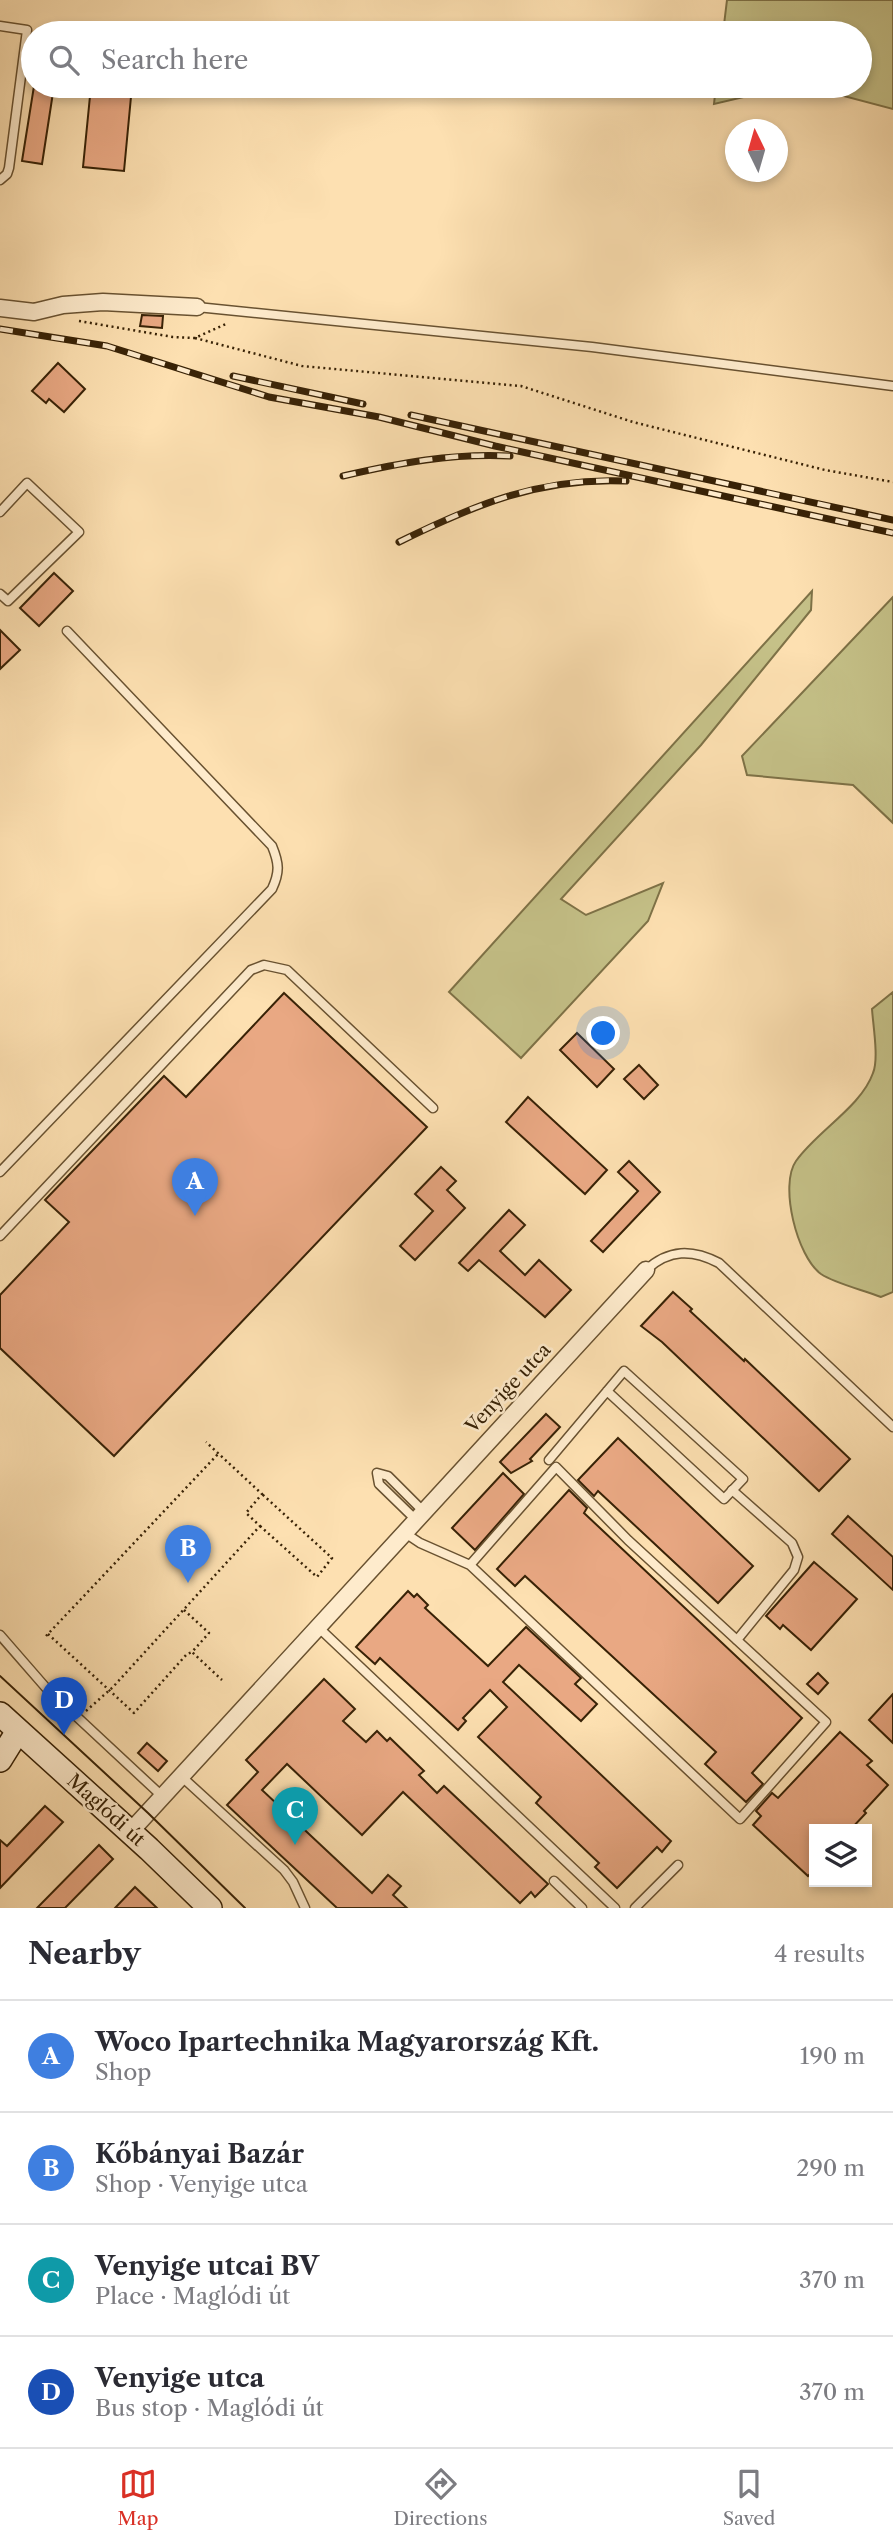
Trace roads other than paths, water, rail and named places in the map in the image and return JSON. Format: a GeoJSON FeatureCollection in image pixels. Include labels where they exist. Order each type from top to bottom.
{"type":"FeatureCollection","features":[{"type":"Feature","properties":{"kind":"street"},"geometry":{"type":"LineString","coordinates":[[0,308],[34,312],[64,305],[103,302],[197,307]]}},
{"type":"Feature","properties":{"kind":"street","name":"Venyige utca"},"geometry":{"type":"LineString","coordinates":[[130,1832],[646,1270]]}},
{"type":"Feature","properties":{"kind":"street","name":"Maglódi út"},"geometry":{"type":"LineString","coordinates":[[0,1714],[210,1908]]}},
{"type":"Feature","properties":{"kind":"street"},"geometry":{"type":"LineString","coordinates":[[0,1760],[18,1731]]}},
{"type":"Feature","properties":{"kind":"lane"},"geometry":{"type":"LineString","coordinates":[[0,26],[21,29]]}},
{"type":"Feature","properties":{"kind":"lane"},"geometry":{"type":"LineString","coordinates":[[0,180],[9,168],[21,76]]}},
{"type":"Feature","properties":{"kind":"lane"},"geometry":{"type":"LineString","coordinates":[[197,307],[592,347],[893,386]]}},
{"type":"Feature","properties":{"kind":"lane"},"geometry":{"type":"LineString","coordinates":[[0,512],[27,483],[79,532],[8,601],[0,594]]}},
{"type":"Feature","properties":{"kind":"lane"},"geometry":{"type":"LineString","coordinates":[[0,1172],[272,889],[279,875],[278,860],[272,846],[67,631]]}},
{"type":"Feature","properties":{"kind":"lane"},"geometry":{"type":"LineString","coordinates":[[0,1236],[251,970],[264,965],[287,970],[433,1108]]}},
{"type":"Feature","properties":{"kind":"lane","name":"Venyige utca"},"geometry":{"type":"LineString","coordinates":[[646,1270],[667,1254],[674,1253],[698,1253],[719,1263],[893,1427]]}},
{"type":"Feature","properties":{"kind":"lane"},"geometry":{"type":"LineString","coordinates":[[549,1460],[607,1391],[624,1371],[743,1479],[724,1499],[607,1391]]}},
{"type":"Feature","properties":{"kind":"lane"},"geometry":{"type":"LineString","coordinates":[[405,1532],[420,1543],[470,1565],[740,1819],[827,1722],[628,1540],[556,1467],[470,1565]]}},
{"type":"Feature","properties":{"kind":"lane"},"geometry":{"type":"LineString","coordinates":[[377,1473],[388,1476],[419,1515],[379,1484],[377,1473]]}},
{"type":"Feature","properties":{"kind":"lane"},"geometry":{"type":"LineString","coordinates":[[732,1490],[792,1543],[798,1557],[794,1570],[737,1640]]}},
{"type":"Feature","properties":{"kind":"lane"},"geometry":{"type":"LineString","coordinates":[[319,1628],[615,1908]]}},
{"type":"Feature","properties":{"kind":"lane"},"geometry":{"type":"LineString","coordinates":[[0,1634],[47,1689],[163,1797]]}},
{"type":"Feature","properties":{"kind":"lane"},"geometry":{"type":"LineString","coordinates":[[182,1777],[284,1870],[305,1908]]}},
{"type":"Feature","properties":{"kind":"lane"},"geometry":{"type":"LineString","coordinates":[[635,1908],[678,1865]]}},
{"type":"Feature","properties":{"kind":"lane"},"geometry":{"type":"LineString","coordinates":[[554,1881],[582,1908]]}},
{"type":"Feature","properties":{"kind":"tram line"},"geometry":{"type":"LineString","coordinates":[[0,1676],[148,1813],[245,1908]]}},
{"type":"Feature","properties":{"kind":"railway"},"geometry":{"type":"LineString","coordinates":[[0,329],[107,346],[269,397],[379,417],[495,446],[893,533]]}},
{"type":"Feature","properties":{"kind":"railway"},"geometry":{"type":"LineString","coordinates":[[233,376],[363,404]]}},
{"type":"Feature","properties":{"kind":"railway"},"geometry":{"type":"LineString","coordinates":[[411,415],[893,520]]}},
{"type":"Feature","properties":{"kind":"railway"},"geometry":{"type":"LineString","coordinates":[[343,476],[426,460],[510,456]]}},
{"type":"Feature","properties":{"kind":"railway"},"geometry":{"type":"LineString","coordinates":[[399,542],[454,516],[508,496],[565,484],[626,481]]}},
{"type":"Feature","properties":{"kind":"place","name":"Woco Ipartechnika Magyarország Kft."},"geometry":{"type":"Point","coordinates":[195,1216]}},
{"type":"Feature","properties":{"kind":"place","name":"Kőbányai Bazár"},"geometry":{"type":"Point","coordinates":[188,1583]}},
{"type":"Feature","properties":{"kind":"place","name":"Venyige utca"},"geometry":{"type":"Point","coordinates":[64,1735]}},
{"type":"Feature","properties":{"kind":"place","name":"Venyige utcai BV"},"geometry":{"type":"Point","coordinates":[295,1845]}}]}
